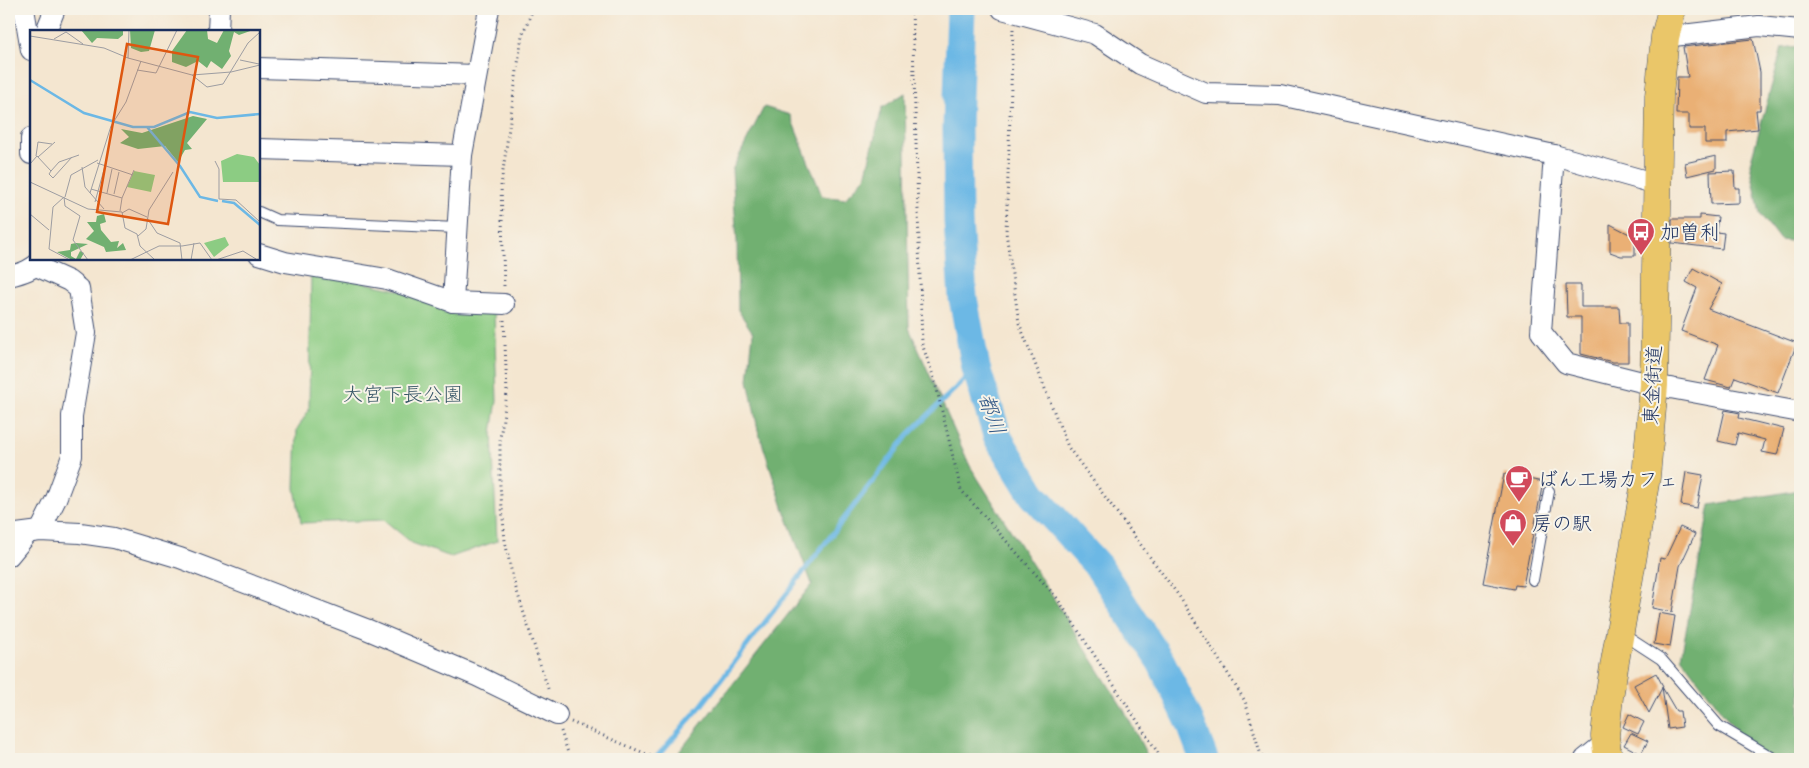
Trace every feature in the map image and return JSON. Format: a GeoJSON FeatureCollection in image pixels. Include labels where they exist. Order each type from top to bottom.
{"type":"FeatureCollection","features":[{"type":"Feature","properties":{"kind":"highway","name":"東金街道"},"geometry":{"type":"LineString","coordinates":[[1607,751],[1609,697],[1646,477],[1654,385],[1659,96],[1665,37],[1672,9]]}},
{"type":"Feature","properties":{"kind":"street"},"geometry":{"type":"LineString","coordinates":[[24,9],[30,44]]}},
{"type":"Feature","properties":{"kind":"street"},"geometry":{"type":"LineString","coordinates":[[46,30],[55,9]]}},
{"type":"Feature","properties":{"kind":"street"},"geometry":{"type":"LineString","coordinates":[[218,30],[219,9]]}},
{"type":"Feature","properties":{"kind":"street"},"geometry":{"type":"LineString","coordinates":[[453,302],[462,155],[489,9]]}},
{"type":"Feature","properties":{"kind":"street"},"geometry":{"type":"LineString","coordinates":[[1008,10],[1095,34],[1140,64],[1206,93],[1280,95],[1554,155],[1657,184]]}},
{"type":"Feature","properties":{"kind":"street"},"geometry":{"type":"LineString","coordinates":[[1665,37],[1759,26],[1800,30]]}},
{"type":"Feature","properties":{"kind":"street"},"geometry":{"type":"LineString","coordinates":[[260,68],[476,75]]}},
{"type":"Feature","properties":{"kind":"street"},"geometry":{"type":"LineString","coordinates":[[260,148],[462,155]]}},
{"type":"Feature","properties":{"kind":"street"},"geometry":{"type":"LineString","coordinates":[[1554,155],[1541,332],[1566,363],[1654,385],[1800,412]]}},
{"type":"Feature","properties":{"kind":"street"},"geometry":{"type":"LineString","coordinates":[[260,254],[285,262],[387,279],[453,302],[504,304]]}},
{"type":"Feature","properties":{"kind":"street"},"geometry":{"type":"LineString","coordinates":[[9,276],[27,271],[39,262],[70,281],[79,289],[86,333],[72,416],[72,456],[56,499],[26,533],[9,556]]}},
{"type":"Feature","properties":{"kind":"street"},"geometry":{"type":"LineString","coordinates":[[26,533],[80,533],[114,538],[180,558],[426,654],[477,676],[557,716]]}},
{"type":"Feature","properties":{"kind":"street"},"geometry":{"type":"LineString","coordinates":[[1585,759],[1607,751]]}},
{"type":"Feature","properties":{"kind":"lane"},"geometry":{"type":"LineString","coordinates":[[260,212],[277,220],[457,228]]}},
{"type":"Feature","properties":{"kind":"lane"},"geometry":{"type":"LineString","coordinates":[[1533,580],[1548,491]]}},
{"type":"Feature","properties":{"kind":"lane"},"geometry":{"type":"LineString","coordinates":[[1620,632],[1661,659],[1718,726],[1775,759]]}},
{"type":"Feature","properties":{"kind":"path"},"geometry":{"type":"LineString","coordinates":[[533,9],[522,34],[501,185],[507,393],[500,447],[500,485],[505,541],[513,579],[570,759]]}},
{"type":"Feature","properties":{"kind":"path"},"geometry":{"type":"LineString","coordinates":[[912,9],[922,344],[934,378],[961,490],[1057,598],[1162,759]]}},
{"type":"Feature","properties":{"kind":"path"},"geometry":{"type":"LineString","coordinates":[[1008,10],[1006,232],[1019,323],[1068,447],[1179,596],[1245,701],[1262,759]]}},
{"type":"Feature","properties":{"kind":"path"},"geometry":{"type":"LineString","coordinates":[[557,716],[658,759]]}},
{"type":"Feature","properties":{"kind":"green space"},"geometry":{"type":"Polygon","coordinates":[[[1800,46],[1800,242],[1780,240],[1760,214],[1750,164],[1782,48],[1800,46]]]}},
{"type":"Feature","properties":{"kind":"green space"},"geometry":{"type":"Polygon","coordinates":[[[905,93],[909,328],[970,466],[1124,710],[1149,759],[680,759],[675,757],[812,584],[784,510],[758,430],[748,380],[753,333],[738,310],[737,241],[732,170],[764,107],[790,115],[822,196],[845,199],[865,177],[882,108],[905,93]]]}},
{"type":"Feature","properties":{"kind":"green space","name":"大宮下長公園"},"geometry":{"type":"Polygon","coordinates":[[[311,271],[494,311],[497,400],[492,433],[497,541],[451,557],[412,543],[384,520],[301,523],[295,488],[297,429],[309,410],[311,271]]]}},
{"type":"Feature","properties":{"kind":"green space"},"geometry":{"type":"Polygon","coordinates":[[[1800,490],[1800,759],[1757,759],[1681,657],[1710,505],[1800,490]]]}},
{"type":"Feature","properties":{"kind":"building"},"geometry":{"type":"Polygon","coordinates":[[[1753,39],[1760,72],[1760,110],[1756,110],[1758,129],[1727,132],[1727,143],[1705,143],[1705,129],[1689,129],[1689,114],[1676,114],[1677,77],[1688,77],[1683,47],[1753,39]]]}},
{"type":"Feature","properties":{"kind":"building"},"geometry":{"type":"Polygon","coordinates":[[[1716,156],[1716,169],[1687,176],[1685,163],[1716,156]]]}},
{"type":"Feature","properties":{"kind":"building"},"geometry":{"type":"Polygon","coordinates":[[[1734,171],[1735,188],[1739,188],[1739,203],[1711,204],[1710,172],[1734,171]]]}},
{"type":"Feature","properties":{"kind":"building"},"geometry":{"type":"Polygon","coordinates":[[[1700,215],[1718,217],[1716,232],[1724,233],[1722,249],[1672,243],[1672,219],[1700,219],[1700,215]]]}},
{"type":"Feature","properties":{"kind":"building"},"geometry":{"type":"Polygon","coordinates":[[[1610,224],[1635,237],[1635,256],[1621,256],[1610,252],[1610,224]]]}},
{"type":"Feature","properties":{"kind":"building"},"geometry":{"type":"Polygon","coordinates":[[[1693,268],[1722,284],[1708,309],[1797,343],[1778,393],[1735,377],[1731,387],[1705,380],[1718,345],[1681,331],[1697,288],[1686,282],[1693,268]]]}},
{"type":"Feature","properties":{"kind":"building"},"geometry":{"type":"Polygon","coordinates":[[[1566,285],[1581,285],[1581,307],[1619,307],[1620,323],[1628,323],[1628,362],[1613,362],[1581,354],[1581,317],[1567,317],[1566,285]]]}},
{"type":"Feature","properties":{"kind":"building"},"geometry":{"type":"Polygon","coordinates":[[[1725,410],[1740,413],[1739,418],[1784,429],[1777,455],[1762,452],[1765,440],[1738,433],[1735,445],[1718,441],[1725,410]]]}},
{"type":"Feature","properties":{"kind":"building"},"geometry":{"type":"Polygon","coordinates":[[[1686,472],[1703,475],[1697,508],[1681,505],[1686,472]]]}},
{"type":"Feature","properties":{"kind":"building"},"geometry":{"type":"Polygon","coordinates":[[[1504,474],[1543,482],[1523,586],[1515,585],[1514,589],[1483,583],[1504,474]]]}},
{"type":"Feature","properties":{"kind":"building"},"geometry":{"type":"Polygon","coordinates":[[[1680,527],[1695,534],[1680,566],[1672,612],[1652,608],[1660,558],[1665,559],[1680,527]]]}},
{"type":"Feature","properties":{"kind":"building"},"geometry":{"type":"Polygon","coordinates":[[[1659,613],[1675,616],[1670,647],[1654,644],[1659,613]]]}},
{"type":"Feature","properties":{"kind":"building"},"geometry":{"type":"Polygon","coordinates":[[[1656,673],[1663,686],[1649,713],[1634,685],[1656,673]]]}},
{"type":"Feature","properties":{"kind":"building"},"geometry":{"type":"Polygon","coordinates":[[[1662,687],[1676,711],[1680,711],[1682,727],[1668,729],[1662,687]]]}},
{"type":"Feature","properties":{"kind":"building"},"geometry":{"type":"Polygon","coordinates":[[[1629,714],[1644,722],[1638,734],[1623,727],[1629,714]]]}},
{"type":"Feature","properties":{"kind":"building"},"geometry":{"type":"Polygon","coordinates":[[[1631,733],[1648,741],[1641,754],[1624,745],[1631,733]]]}},
{"type":"Feature","properties":{"kind":"waterway","name":"都川"},"geometry":{"type":"LineString","coordinates":[[961,9],[957,128],[958,221],[963,298],[976,368],[998,438],[1033,495],[1098,566],[1161,662],[1190,722],[1204,759]]}},
{"type":"Feature","properties":{"kind":"waterway"},"geometry":{"type":"LineString","coordinates":[[655,759],[701,706],[908,435],[976,368]]}},
{"type":"Feature","properties":{"kind":"place","name":"加曽利"},"geometry":{"type":"Point","coordinates":[1641,256]}},
{"type":"Feature","properties":{"kind":"place","name":"ばん工場カフェ"},"geometry":{"type":"Point","coordinates":[1519,503]}},
{"type":"Feature","properties":{"kind":"place","name":"房の駅"},"geometry":{"type":"Point","coordinates":[1513,547]}}]}
